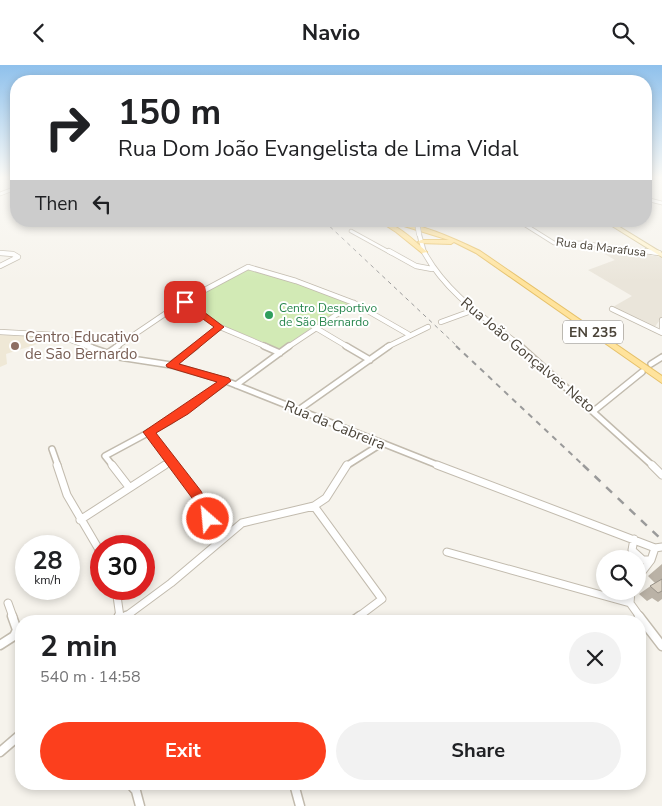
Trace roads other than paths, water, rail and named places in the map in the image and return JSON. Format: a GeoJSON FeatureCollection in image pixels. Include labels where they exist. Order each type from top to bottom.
{"type":"FeatureCollection","features":[{"type":"Feature","properties":{"kind":"main road"},"geometry":{"type":"LineString","coordinates":[[392,227],[411,244],[422,247],[429,244],[449,242],[490,258]]}},
{"type":"Feature","properties":{"kind":"main road","name":"EN 235"},"geometry":{"type":"LineString","coordinates":[[411,227],[447,237],[490,258],[662,380]]}},
{"type":"Feature","properties":{"kind":"main road"},"geometry":{"type":"LineString","coordinates":[[433,227],[447,237]]}},
{"type":"Feature","properties":{"kind":"main road"},"geometry":{"type":"LineString","coordinates":[[616,227],[661,254]]}},
{"type":"Feature","properties":{"kind":"street","name":"Rua João Gonçalves Neto"},"geometry":{"type":"LineString","coordinates":[[418,227],[422,247],[432,269],[447,288],[505,333],[595,410],[662,475]]}},
{"type":"Feature","properties":{"kind":"street","name":"Rua da Marafusa"},"geometry":{"type":"LineString","coordinates":[[530,227],[554,243],[581,243],[661,254]]}},
{"type":"Feature","properties":{"kind":"street"},"geometry":{"type":"LineString","coordinates":[[351,231],[416,266],[432,269]]}},
{"type":"Feature","properties":{"kind":"street"},"geometry":{"type":"LineString","coordinates":[[0,253],[13,254],[18,257],[0,265]]}},
{"type":"Feature","properties":{"kind":"street"},"geometry":{"type":"LineString","coordinates":[[106,354],[184,301],[248,267],[296,281],[354,303],[408,334]]}},
{"type":"Feature","properties":{"kind":"street"},"geometry":{"type":"LineString","coordinates":[[184,301],[220,327],[280,353]]}},
{"type":"Feature","properties":{"kind":"street"},"geometry":{"type":"LineString","coordinates":[[236,385],[354,303]]}},
{"type":"Feature","properties":{"kind":"street"},"geometry":{"type":"LineString","coordinates":[[612,309],[662,333],[662,320]]}},
{"type":"Feature","properties":{"kind":"street"},"geometry":{"type":"LineString","coordinates":[[441,322],[474,310]]}},
{"type":"Feature","properties":{"kind":"street"},"geometry":{"type":"LineString","coordinates":[[171,365],[220,327]]}},
{"type":"Feature","properties":{"kind":"street"},"geometry":{"type":"LineString","coordinates":[[297,411],[408,334],[428,327]]}},
{"type":"Feature","properties":{"kind":"street"},"geometry":{"type":"LineString","coordinates":[[316,328],[370,360]]}},
{"type":"Feature","properties":{"kind":"street","name":"Rua da Cabreira"},"geometry":{"type":"LineString","coordinates":[[0,332],[56,335],[106,354],[171,365],[226,381],[381,444],[658,547]]}},
{"type":"Feature","properties":{"kind":"street"},"geometry":{"type":"LineString","coordinates":[[651,364],[662,357]]}},
{"type":"Feature","properties":{"kind":"street"},"geometry":{"type":"LineString","coordinates":[[595,410],[642,372]]}},
{"type":"Feature","properties":{"kind":"street"},"geometry":{"type":"LineString","coordinates":[[129,487],[105,456],[177,416],[226,381]]}},
{"type":"Feature","properties":{"kind":"street"},"geometry":{"type":"LineString","coordinates":[[149,432],[196,495],[215,531],[222,538]]}},
{"type":"Feature","properties":{"kind":"street"},"geometry":{"type":"LineString","coordinates":[[128,615],[172,583],[222,538],[242,523],[314,507],[326,498],[338,476],[348,465],[381,444]]}},
{"type":"Feature","properties":{"kind":"street"},"geometry":{"type":"LineString","coordinates":[[52,449],[67,495],[90,536]]}},
{"type":"Feature","properties":{"kind":"street"},"geometry":{"type":"LineString","coordinates":[[80,520],[172,461]]}},
{"type":"Feature","properties":{"kind":"street"},"geometry":{"type":"LineString","coordinates":[[314,507],[382,599],[361,615]]}},
{"type":"Feature","properties":{"kind":"street"},"geometry":{"type":"LineString","coordinates":[[632,550],[634,539]]}},
{"type":"Feature","properties":{"kind":"street"},"geometry":{"type":"LineString","coordinates":[[646,566],[658,547]]}},
{"type":"Feature","properties":{"kind":"street"},"geometry":{"type":"LineString","coordinates":[[446,552],[630,603],[639,615]]}},
{"type":"Feature","properties":{"kind":"street"},"geometry":{"type":"LineString","coordinates":[[646,560],[651,559]]}},
{"type":"Feature","properties":{"kind":"street"},"geometry":{"type":"LineString","coordinates":[[117,600],[119,615]]}},
{"type":"Feature","properties":{"kind":"street"},"geometry":{"type":"LineString","coordinates":[[8,603],[15,624]]}},
{"type":"Feature","properties":{"kind":"street"},"geometry":{"type":"LineString","coordinates":[[646,624],[662,646]]}},
{"type":"Feature","properties":{"kind":"street"},"geometry":{"type":"LineString","coordinates":[[0,645],[15,634]]}},
{"type":"Feature","properties":{"kind":"street"},"geometry":{"type":"LineString","coordinates":[[0,752],[15,739]]}},
{"type":"Feature","properties":{"kind":"street"},"geometry":{"type":"LineString","coordinates":[[135,790],[140,806]]}},
{"type":"Feature","properties":{"kind":"street"},"geometry":{"type":"LineString","coordinates":[[296,790],[300,806]]}},
{"type":"Feature","properties":{"kind":"railway"},"geometry":{"type":"LineString","coordinates":[[330,227],[458,347]]}},
{"type":"Feature","properties":{"kind":"railway"},"geometry":{"type":"LineString","coordinates":[[456,346],[584,466]]}},
{"type":"Feature","properties":{"kind":"railway"},"geometry":{"type":"LineString","coordinates":[[583,465],[662,540]]}},
{"type":"Feature","properties":{"kind":"place","name":"Centro Desportivo de São Bernardo"},"geometry":{"type":"Point","coordinates":[269,315]}},
{"type":"Feature","properties":{"kind":"place","name":"Centro Educativo de São Bernardo"},"geometry":{"type":"Point","coordinates":[15,346]}}]}
